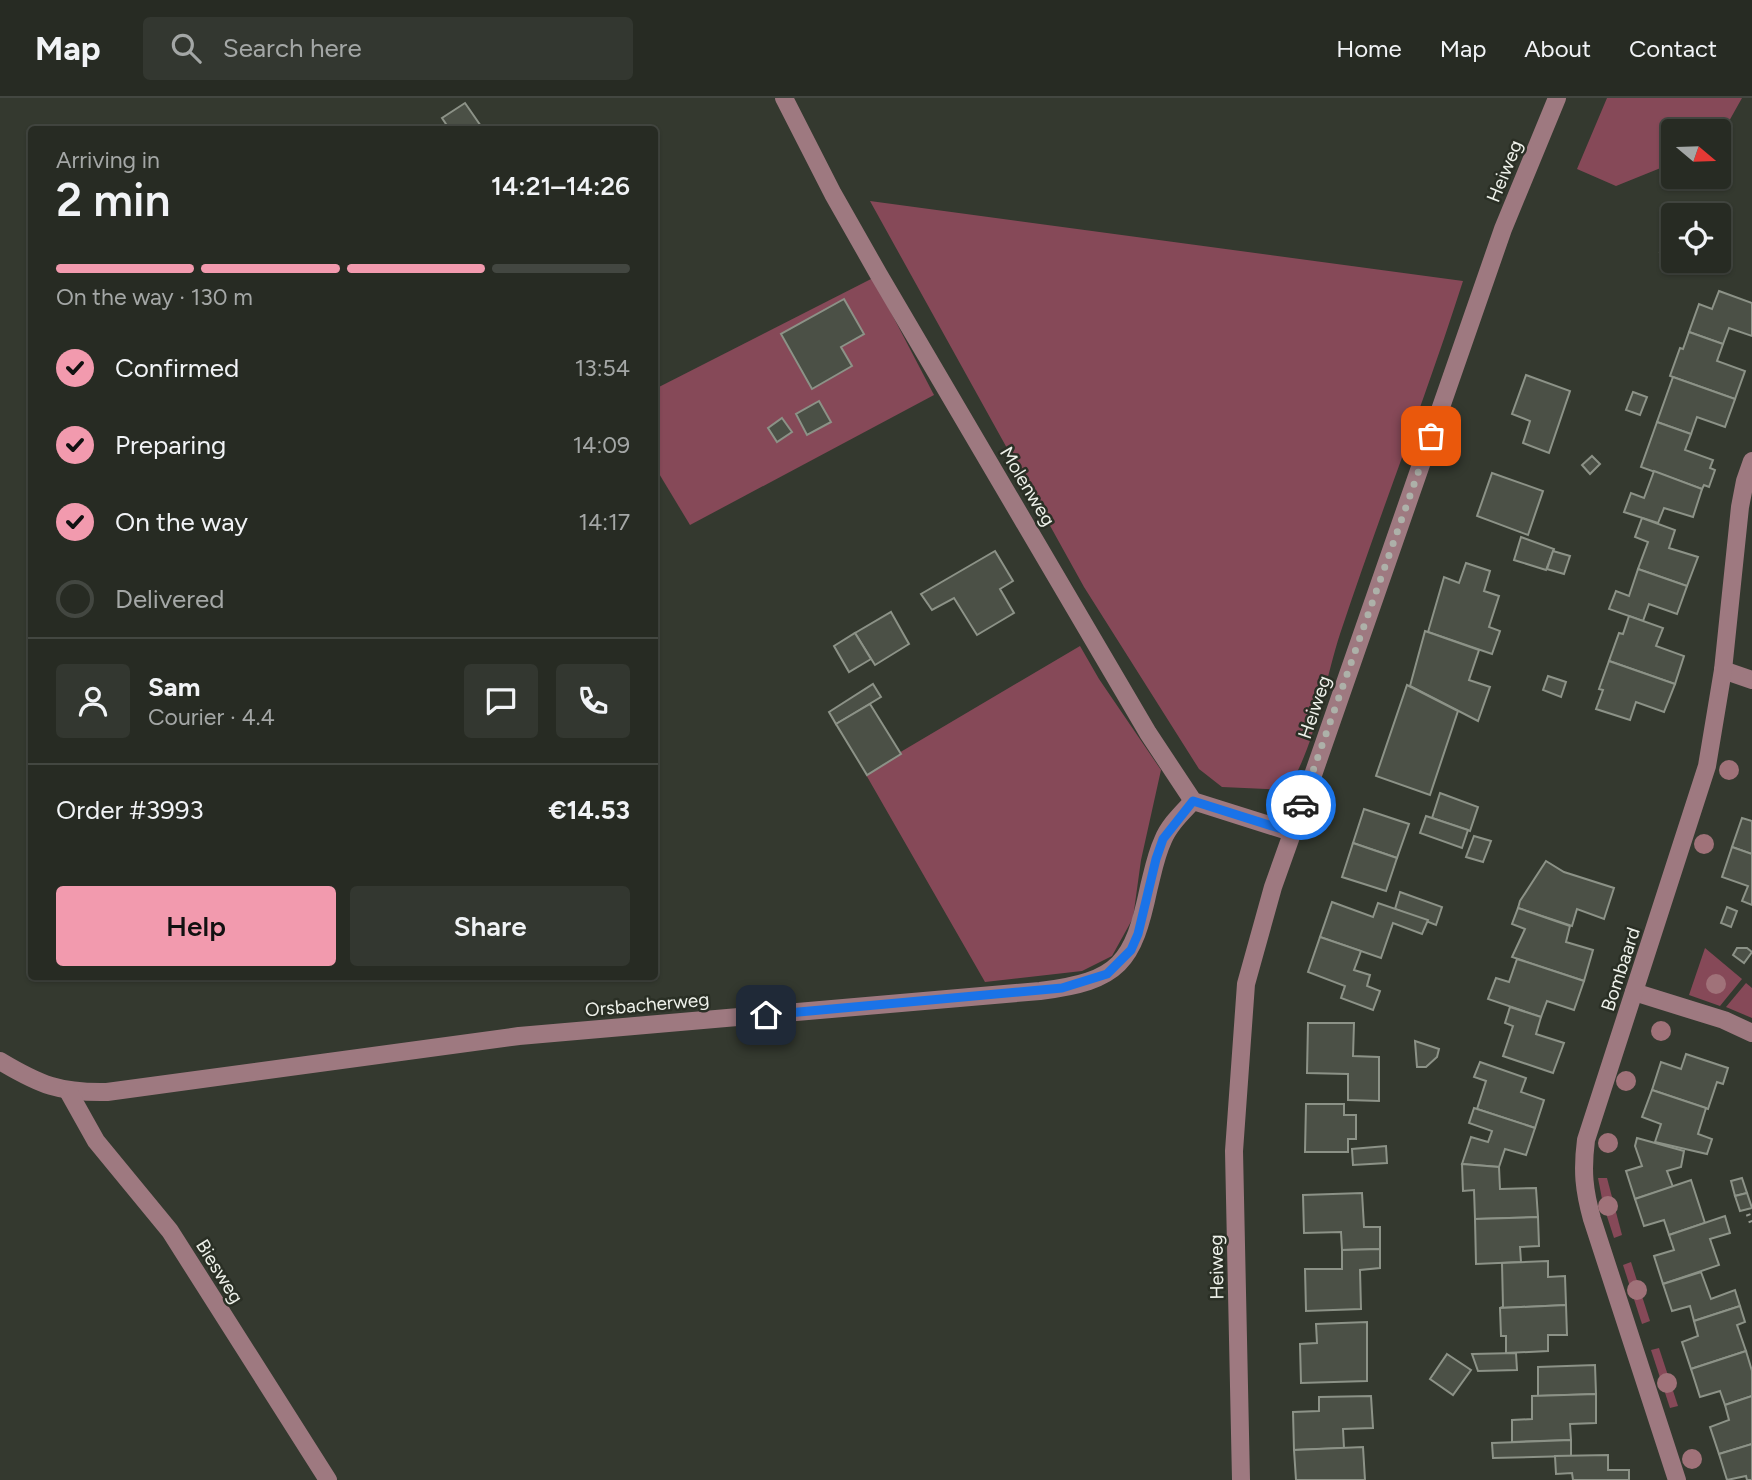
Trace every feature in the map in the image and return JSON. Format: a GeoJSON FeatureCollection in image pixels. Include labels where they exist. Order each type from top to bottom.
{"type":"FeatureCollection","features":[{"type":"Feature","properties":{"kind":"street","name":"Molenweg"},"geometry":{"type":"LineString","coordinates":[[784,98],[833,194],[879,275],[1148,733],[1193,801]]}},
{"type":"Feature","properties":{"kind":"street","name":"Heiweg"},"geometry":{"type":"LineString","coordinates":[[1241,1480],[1234,1151],[1246,984],[1291,832],[1503,229],[1557,98]]}},
{"type":"Feature","properties":{"kind":"street","name":"Bombaard"},"geometry":{"type":"LineString","coordinates":[[1677,1480],[1584,1191],[1583,1167],[1586,1140],[1707,766],[1723,670],[1740,508],[1752,461]]}},
{"type":"Feature","properties":{"kind":"street"},"geometry":{"type":"LineString","coordinates":[[1723,670],[1752,680]]}},
{"type":"Feature","properties":{"kind":"street"},"geometry":{"type":"LineString","coordinates":[[1193,801],[1291,832]]}},
{"type":"Feature","properties":{"kind":"street","name":"Orsbacherweg"},"geometry":{"type":"LineString","coordinates":[[0,1061],[32,1079],[68,1091],[125,1090],[519,1036],[1040,991],[1076,985],[1107,974],[1131,950],[1138,934],[1163,839],[1193,801]]}},
{"type":"Feature","properties":{"kind":"street"},"geometry":{"type":"LineString","coordinates":[[1634,992],[1724,1020],[1752,1033]]}},
{"type":"Feature","properties":{"kind":"street","name":"Biesweg"},"geometry":{"type":"LineString","coordinates":[[68,1091],[96,1141],[170,1231],[328,1480]]}},
{"type":"Feature","properties":{"kind":"path"},"geometry":{"type":"LineString","coordinates":[[1748,1214],[1752,1225]]}},
{"type":"Feature","properties":{"kind":"shaded area"},"geometry":{"type":"Polygon","coordinates":[[[1607,98],[1742,98],[1730,119],[1661,119],[1661,168],[1616,186],[1577,169],[1607,98]]]}},
{"type":"Feature","properties":{"kind":"shaded area"},"geometry":{"type":"Polygon","coordinates":[[[870,201],[1463,281],[1340,634],[1311,737],[1296,775],[1286,790],[1222,787],[1199,769],[1084,587],[870,201]]]}},
{"type":"Feature","properties":{"kind":"shaded area"},"geometry":{"type":"Polygon","coordinates":[[[873,278],[934,395],[690,525],[658,472],[658,387],[873,278]]]}},
{"type":"Feature","properties":{"kind":"shaded area"},"geometry":{"type":"Polygon","coordinates":[[[1080,646],[1099,679],[1161,770],[1141,860],[1133,918],[1112,956],[1082,971],[985,982],[865,773],[1080,646]]]}},
{"type":"Feature","properties":{"kind":"shaded area"},"geometry":{"type":"Polygon","coordinates":[[[1705,948],[1742,979],[1720,1006],[1689,995],[1705,948]]]}},
{"type":"Feature","properties":{"kind":"shaded area"},"geometry":{"type":"Polygon","coordinates":[[[1746,983],[1752,988],[1752,1018],[1726,1007],[1746,983]]]}},
{"type":"Feature","properties":{"kind":"shaded area"},"geometry":{"type":"Polygon","coordinates":[[[1598,1178],[1607,1178],[1622,1235],[1614,1238],[1603,1204],[1598,1178]]]}},
{"type":"Feature","properties":{"kind":"shaded area"},"geometry":{"type":"Polygon","coordinates":[[[1631,1262],[1650,1321],[1642,1324],[1623,1265],[1631,1262]]]}},
{"type":"Feature","properties":{"kind":"shaded area"},"geometry":{"type":"Polygon","coordinates":[[[1659,1348],[1678,1406],[1670,1408],[1651,1350],[1659,1348]]]}},
{"type":"Feature","properties":{"kind":"building"},"geometry":{"type":"Polygon","coordinates":[[[465,103],[481,126],[447,126],[442,118],[465,103]]]}},
{"type":"Feature","properties":{"kind":"building"},"geometry":{"type":"Polygon","coordinates":[[[1719,291],[1752,303],[1752,336],[1729,328],[1723,344],[1689,332],[1699,304],[1712,309],[1719,291]]]}},
{"type":"Feature","properties":{"kind":"building"},"geometry":{"type":"Polygon","coordinates":[[[844,299],[864,334],[841,347],[852,366],[812,389],[781,334],[844,299]]]}},
{"type":"Feature","properties":{"kind":"building"},"geometry":{"type":"Polygon","coordinates":[[[1689,332],[1723,344],[1717,361],[1745,371],[1735,399],[1670,376],[1689,332]]]}},
{"type":"Feature","properties":{"kind":"building"},"geometry":{"type":"Polygon","coordinates":[[[1526,375],[1570,391],[1549,453],[1523,443],[1530,421],[1512,414],[1526,375]]]}},
{"type":"Feature","properties":{"kind":"building"},"geometry":{"type":"Polygon","coordinates":[[[1673,377],[1735,399],[1725,427],[1697,417],[1691,434],[1657,422],[1673,377]]]}},
{"type":"Feature","properties":{"kind":"building"},"geometry":{"type":"Polygon","coordinates":[[[1633,392],[1647,397],[1640,415],[1626,410],[1633,392]]]}},
{"type":"Feature","properties":{"kind":"building"},"geometry":{"type":"Polygon","coordinates":[[[819,401],[831,422],[807,435],[796,414],[819,401]]]}},
{"type":"Feature","properties":{"kind":"building"},"geometry":{"type":"Polygon","coordinates":[[[782,418],[792,432],[777,442],[768,428],[782,418]]]}},
{"type":"Feature","properties":{"kind":"building"},"geometry":{"type":"Polygon","coordinates":[[[1657,422],[1691,434],[1685,450],[1713,460],[1710,468],[1715,470],[1709,487],[1704,485],[1702,489],[1641,467],[1657,422]]]}},
{"type":"Feature","properties":{"kind":"building"},"geometry":{"type":"Polygon","coordinates":[[[1592,456],[1600,464],[1590,474],[1582,465],[1592,456]]]}},
{"type":"Feature","properties":{"kind":"building"},"geometry":{"type":"Polygon","coordinates":[[[1654,471],[1702,489],[1693,517],[1664,508],[1658,523],[1624,512],[1631,493],[1644,498],[1654,471]]]}},
{"type":"Feature","properties":{"kind":"building"},"geometry":{"type":"Polygon","coordinates":[[[1492,473],[1543,491],[1528,535],[1477,516],[1492,473]]]}},
{"type":"Feature","properties":{"kind":"building"},"geometry":{"type":"Polygon","coordinates":[[[1642,518],[1675,530],[1669,548],[1698,557],[1687,586],[1638,569],[1648,542],[1635,537],[1642,518]]]}},
{"type":"Feature","properties":{"kind":"building"},"geometry":{"type":"Polygon","coordinates":[[[1521,537],[1554,549],[1546,570],[1514,560],[1521,537]]]}},
{"type":"Feature","properties":{"kind":"building"},"geometry":{"type":"Polygon","coordinates":[[[995,551],[1013,581],[1000,589],[1014,613],[977,635],[954,598],[932,610],[921,594],[995,551]]]}},
{"type":"Feature","properties":{"kind":"building"},"geometry":{"type":"Polygon","coordinates":[[[1553,551],[1570,556],[1564,574],[1547,569],[1553,551]]]}},
{"type":"Feature","properties":{"kind":"building"},"geometry":{"type":"Polygon","coordinates":[[[1466,563],[1490,571],[1484,591],[1499,596],[1489,627],[1500,631],[1492,654],[1428,632],[1444,577],[1459,583],[1466,563]]]}},
{"type":"Feature","properties":{"kind":"building"},"geometry":{"type":"Polygon","coordinates":[[[1638,569],[1687,586],[1677,614],[1649,604],[1643,621],[1609,609],[1616,591],[1629,596],[1638,569]]]}},
{"type":"Feature","properties":{"kind":"building"},"geometry":{"type":"Polygon","coordinates":[[[891,612],[909,644],[875,665],[855,633],[891,612]]]}},
{"type":"Feature","properties":{"kind":"building"},"geometry":{"type":"Polygon","coordinates":[[[1629,616],[1663,628],[1656,646],[1684,656],[1675,684],[1609,661],[1619,633],[1623,634],[1629,616]]]}},
{"type":"Feature","properties":{"kind":"building"},"geometry":{"type":"Polygon","coordinates":[[[1425,631],[1479,650],[1469,680],[1490,687],[1478,721],[1410,686],[1425,631]]]}},
{"type":"Feature","properties":{"kind":"building"},"geometry":{"type":"Polygon","coordinates":[[[855,633],[871,659],[849,672],[834,646],[855,633]]]}},
{"type":"Feature","properties":{"kind":"building"},"geometry":{"type":"Polygon","coordinates":[[[1609,661],[1675,684],[1664,712],[1636,702],[1630,720],[1596,709],[1603,690],[1599,689],[1609,661]]]}},
{"type":"Feature","properties":{"kind":"building"},"geometry":{"type":"Polygon","coordinates":[[[1548,676],[1566,682],[1561,697],[1543,690],[1548,676]]]}},
{"type":"Feature","properties":{"kind":"building"},"geometry":{"type":"Polygon","coordinates":[[[873,684],[881,697],[836,724],[829,712],[873,684]]]}},
{"type":"Feature","properties":{"kind":"building"},"geometry":{"type":"Polygon","coordinates":[[[1407,685],[1458,711],[1430,795],[1376,776],[1407,685]]]}},
{"type":"Feature","properties":{"kind":"building"},"geometry":{"type":"Polygon","coordinates":[[[870,704],[901,754],[867,775],[836,724],[870,704]]]}},
{"type":"Feature","properties":{"kind":"building"},"geometry":{"type":"Polygon","coordinates":[[[1440,793],[1478,807],[1470,831],[1432,818],[1440,793]]]}},
{"type":"Feature","properties":{"kind":"building"},"geometry":{"type":"Polygon","coordinates":[[[1364,809],[1409,824],[1397,858],[1353,843],[1364,809]]]}},
{"type":"Feature","properties":{"kind":"building"},"geometry":{"type":"Polygon","coordinates":[[[1426,816],[1468,830],[1462,848],[1420,833],[1426,816]]]}},
{"type":"Feature","properties":{"kind":"building"},"geometry":{"type":"Polygon","coordinates":[[[1742,818],[1752,821],[1752,854],[1732,847],[1742,818]]]}},
{"type":"Feature","properties":{"kind":"building"},"geometry":{"type":"Polygon","coordinates":[[[1474,836],[1491,841],[1483,862],[1466,857],[1474,836]]]}},
{"type":"Feature","properties":{"kind":"building"},"geometry":{"type":"Polygon","coordinates":[[[1353,843],[1397,858],[1386,891],[1342,877],[1353,843]]]}},
{"type":"Feature","properties":{"kind":"building"},"geometry":{"type":"Polygon","coordinates":[[[1732,847],[1752,854],[1752,905],[1742,901],[1748,886],[1722,877],[1732,847]]]}},
{"type":"Feature","properties":{"kind":"building"},"geometry":{"type":"Polygon","coordinates":[[[1546,861],[1564,872],[1614,888],[1604,919],[1577,909],[1572,926],[1518,908],[1546,861]]]}},
{"type":"Feature","properties":{"kind":"building"},"geometry":{"type":"Polygon","coordinates":[[[1400,892],[1442,907],[1436,925],[1395,909],[1400,892]]]}},
{"type":"Feature","properties":{"kind":"building"},"geometry":{"type":"Polygon","coordinates":[[[1332,902],[1373,917],[1378,903],[1428,920],[1422,934],[1393,923],[1381,958],[1320,937],[1332,902]]]}},
{"type":"Feature","properties":{"kind":"building"},"geometry":{"type":"Polygon","coordinates":[[[1727,907],[1737,911],[1731,927],[1721,923],[1727,907]]]}},
{"type":"Feature","properties":{"kind":"building"},"geometry":{"type":"Polygon","coordinates":[[[1518,908],[1570,926],[1566,942],[1593,950],[1584,981],[1512,957],[1525,929],[1512,924],[1518,908]]]}},
{"type":"Feature","properties":{"kind":"building"},"geometry":{"type":"Polygon","coordinates":[[[1320,937],[1361,951],[1354,970],[1370,975],[1367,986],[1380,991],[1373,1010],[1341,998],[1345,986],[1308,972],[1320,937]]]}},
{"type":"Feature","properties":{"kind":"building"},"geometry":{"type":"Polygon","coordinates":[[[1737,948],[1747,948],[1752,952],[1744,963],[1733,955],[1737,948]]]}},
{"type":"Feature","properties":{"kind":"building"},"geometry":{"type":"Polygon","coordinates":[[[1517,959],[1584,981],[1574,1010],[1547,1001],[1541,1017],[1488,999],[1496,978],[1509,982],[1517,959]]]}},
{"type":"Feature","properties":{"kind":"building"},"geometry":{"type":"Polygon","coordinates":[[[1510,1007],[1541,1017],[1536,1034],[1564,1043],[1553,1073],[1503,1056],[1513,1026],[1505,1023],[1510,1007]]]}},
{"type":"Feature","properties":{"kind":"building"},"geometry":{"type":"Polygon","coordinates":[[[1308,1023],[1354,1023],[1353,1056],[1379,1057],[1379,1101],[1348,1100],[1348,1074],[1307,1073],[1308,1023]]]}},
{"type":"Feature","properties":{"kind":"building"},"geometry":{"type":"Polygon","coordinates":[[[1415,1041],[1439,1049],[1437,1057],[1426,1067],[1417,1067],[1415,1041]]]}},
{"type":"Feature","properties":{"kind":"building"},"geometry":{"type":"Polygon","coordinates":[[[1686,1054],[1728,1068],[1723,1084],[1717,1082],[1708,1109],[1652,1090],[1661,1062],[1681,1069],[1686,1054]]]}},
{"type":"Feature","properties":{"kind":"building"},"geometry":{"type":"Polygon","coordinates":[[[1480,1062],[1526,1078],[1521,1092],[1544,1100],[1535,1128],[1477,1109],[1486,1081],[1474,1077],[1480,1062]]]}},
{"type":"Feature","properties":{"kind":"building"},"geometry":{"type":"Polygon","coordinates":[[[1652,1090],[1706,1108],[1698,1134],[1712,1139],[1707,1154],[1655,1142],[1661,1124],[1642,1117],[1652,1090]]]}},
{"type":"Feature","properties":{"kind":"building"},"geometry":{"type":"Polygon","coordinates":[[[1306,1104],[1344,1104],[1344,1115],[1356,1115],[1356,1139],[1348,1139],[1348,1152],[1305,1152],[1306,1104]]]}},
{"type":"Feature","properties":{"kind":"building"},"geometry":{"type":"Polygon","coordinates":[[[1474,1108],[1535,1128],[1526,1155],[1505,1149],[1499,1167],[1462,1164],[1471,1137],[1488,1142],[1492,1131],[1469,1123],[1474,1108]]]}},
{"type":"Feature","properties":{"kind":"building"},"geometry":{"type":"Polygon","coordinates":[[[1637,1138],[1684,1151],[1681,1167],[1667,1171],[1673,1187],[1635,1199],[1626,1171],[1642,1166],[1635,1146],[1637,1138]]]}},
{"type":"Feature","properties":{"kind":"building"},"geometry":{"type":"Polygon","coordinates":[[[1386,1146],[1387,1163],[1353,1165],[1352,1149],[1386,1146]]]}},
{"type":"Feature","properties":{"kind":"building"},"geometry":{"type":"Polygon","coordinates":[[[1462,1164],[1499,1167],[1500,1189],[1536,1188],[1538,1217],[1475,1219],[1474,1190],[1463,1191],[1462,1164]]]}},
{"type":"Feature","properties":{"kind":"building"},"geometry":{"type":"Polygon","coordinates":[[[1742,1178],[1747,1193],[1735,1196],[1731,1181],[1742,1178]]]}},
{"type":"Feature","properties":{"kind":"building"},"geometry":{"type":"Polygon","coordinates":[[[1691,1180],[1705,1223],[1669,1235],[1664,1220],[1644,1226],[1635,1199],[1691,1180]]]}},
{"type":"Feature","properties":{"kind":"building"},"geometry":{"type":"Polygon","coordinates":[[[1362,1193],[1364,1227],[1380,1227],[1380,1249],[1342,1250],[1341,1232],[1304,1233],[1303,1195],[1362,1193]]]}},
{"type":"Feature","properties":{"kind":"building"},"geometry":{"type":"Polygon","coordinates":[[[1747,1193],[1752,1208],[1740,1211],[1735,1196],[1747,1193]]]}},
{"type":"Feature","properties":{"kind":"building"},"geometry":{"type":"Polygon","coordinates":[[[1725,1216],[1730,1233],[1710,1239],[1719,1265],[1663,1284],[1654,1256],[1674,1250],[1669,1235],[1725,1216]]]}},
{"type":"Feature","properties":{"kind":"building"},"geometry":{"type":"Polygon","coordinates":[[[1538,1217],[1539,1246],[1520,1247],[1521,1262],[1476,1264],[1475,1219],[1538,1217]]]}},
{"type":"Feature","properties":{"kind":"building"},"geometry":{"type":"Polygon","coordinates":[[[1380,1249],[1380,1268],[1360,1270],[1361,1309],[1306,1311],[1305,1269],[1342,1269],[1342,1250],[1380,1249]]]}},
{"type":"Feature","properties":{"kind":"building"},"geometry":{"type":"Polygon","coordinates":[[[1548,1261],[1548,1277],[1565,1276],[1566,1305],[1500,1308],[1503,1307],[1502,1263],[1548,1261]]]}},
{"type":"Feature","properties":{"kind":"building"},"geometry":{"type":"Polygon","coordinates":[[[1701,1272],[1711,1299],[1735,1290],[1740,1306],[1694,1321],[1690,1306],[1672,1311],[1663,1284],[1701,1272]]]}},
{"type":"Feature","properties":{"kind":"building"},"geometry":{"type":"Polygon","coordinates":[[[1566,1305],[1567,1335],[1548,1335],[1548,1351],[1506,1353],[1506,1336],[1501,1336],[1500,1308],[1566,1305]]]}},
{"type":"Feature","properties":{"kind":"building"},"geometry":{"type":"Polygon","coordinates":[[[1740,1306],[1745,1322],[1737,1325],[1746,1351],[1691,1369],[1682,1342],[1698,1336],[1694,1321],[1740,1306]]]}},
{"type":"Feature","properties":{"kind":"building"},"geometry":{"type":"Polygon","coordinates":[[[1367,1322],[1367,1381],[1301,1383],[1300,1344],[1317,1343],[1316,1324],[1367,1322]]]}},
{"type":"Feature","properties":{"kind":"building"},"geometry":{"type":"Polygon","coordinates":[[[1746,1351],[1752,1371],[1752,1396],[1725,1405],[1720,1391],[1700,1397],[1691,1369],[1746,1351]]]}},
{"type":"Feature","properties":{"kind":"building"},"geometry":{"type":"Polygon","coordinates":[[[1516,1353],[1517,1370],[1478,1371],[1472,1354],[1516,1353]]]}},
{"type":"Feature","properties":{"kind":"building"},"geometry":{"type":"Polygon","coordinates":[[[1447,1354],[1471,1370],[1453,1395],[1430,1379],[1447,1354]]]}},
{"type":"Feature","properties":{"kind":"building"},"geometry":{"type":"Polygon","coordinates":[[[1595,1365],[1596,1394],[1538,1396],[1538,1367],[1595,1365]]]}},
{"type":"Feature","properties":{"kind":"building"},"geometry":{"type":"Polygon","coordinates":[[[1596,1394],[1596,1423],[1570,1424],[1571,1440],[1512,1442],[1512,1420],[1532,1419],[1532,1396],[1596,1394]]]}},
{"type":"Feature","properties":{"kind":"building"},"geometry":{"type":"Polygon","coordinates":[[[1371,1396],[1373,1428],[1343,1429],[1344,1448],[1294,1450],[1293,1412],[1319,1411],[1319,1397],[1371,1396]]]}},
{"type":"Feature","properties":{"kind":"building"},"geometry":{"type":"Polygon","coordinates":[[[1752,1396],[1752,1444],[1719,1454],[1710,1427],[1729,1420],[1725,1405],[1752,1396]]]}},
{"type":"Feature","properties":{"kind":"building"},"geometry":{"type":"Polygon","coordinates":[[[1571,1440],[1571,1456],[1493,1458],[1492,1443],[1571,1440]]]}},
{"type":"Feature","properties":{"kind":"building"},"geometry":{"type":"Polygon","coordinates":[[[1752,1444],[1752,1480],[1747,1480],[1746,1476],[1727,1480],[1719,1454],[1752,1444]]]}},
{"type":"Feature","properties":{"kind":"building"},"geometry":{"type":"Polygon","coordinates":[[[1363,1447],[1365,1480],[1296,1480],[1294,1450],[1363,1447]]]}},
{"type":"Feature","properties":{"kind":"building"},"geometry":{"type":"Polygon","coordinates":[[[1608,1455],[1608,1470],[1629,1470],[1629,1480],[1573,1480],[1572,1473],[1556,1474],[1555,1456],[1608,1455]]]}},
{"type":"Feature","properties":{"kind":"way so far"},"geometry":{"type":"LineString","coordinates":[[1301,805],[1431,436]]}},
{"type":"Feature","properties":{"kind":"route"},"geometry":{"type":"LineString","coordinates":[[766,1015],[1040,991],[1091,981],[1107,974],[1131,950],[1143,917],[1163,839],[1193,801],[1291,832],[1301,805]]}}]}
